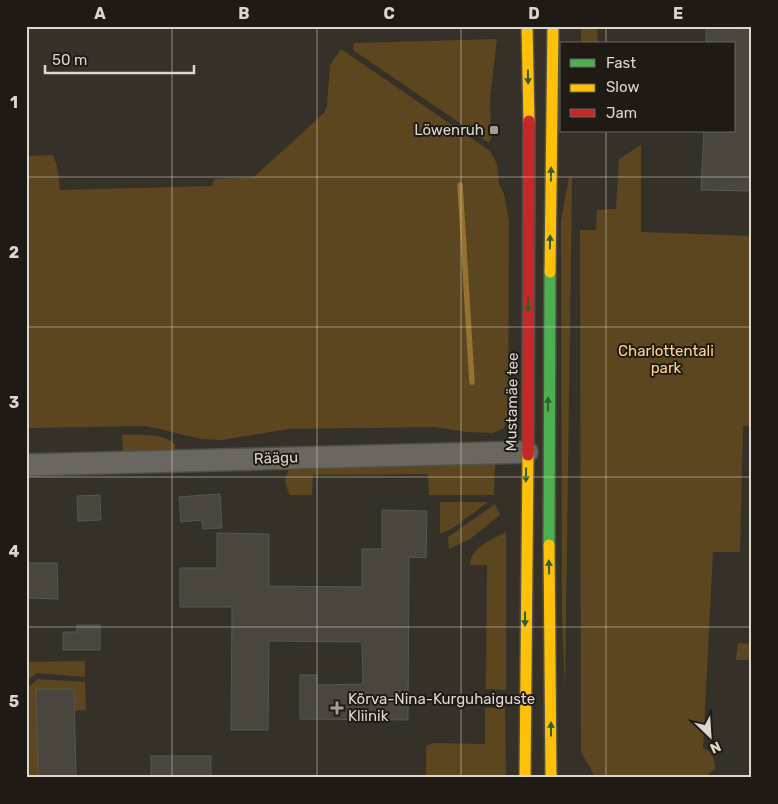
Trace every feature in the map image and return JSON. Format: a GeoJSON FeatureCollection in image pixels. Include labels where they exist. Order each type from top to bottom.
{"type":"FeatureCollection","features":[{"type":"Feature","properties":{"kind":"main road","name":"Mustamäe tee"},"geometry":{"type":"LineString","coordinates":[[525,778],[530,193],[527,26]]}},
{"type":"Feature","properties":{"kind":"main road"},"geometry":{"type":"LineString","coordinates":[[551,778],[548,451],[553,26]]}},
{"type":"Feature","properties":{"kind":"street","name":"Räägu"},"geometry":{"type":"LineString","coordinates":[[26,464],[527,452]]}},
{"type":"Feature","properties":{"kind":"green space"},"geometry":{"type":"Polygon","coordinates":[[[581,26],[597,26],[598,42],[581,42],[581,26]]]}},
{"type":"Feature","properties":{"kind":"green space"},"geometry":{"type":"Polygon","coordinates":[[[497,39],[490,98],[491,138],[489,143],[353,50],[354,43],[497,39]]]}},
{"type":"Feature","properties":{"kind":"green space"},"geometry":{"type":"Polygon","coordinates":[[[341,49],[490,151],[497,164],[499,184],[504,194],[509,221],[508,415],[504,428],[493,433],[466,432],[435,427],[288,429],[222,440],[202,439],[146,426],[26,428],[26,156],[53,155],[57,166],[60,190],[212,186],[214,179],[254,177],[324,113],[327,106],[330,65],[341,49]]]}},
{"type":"Feature","properties":{"kind":"green space","name":"Charlottentali park"},"geometry":{"type":"Polygon","coordinates":[[[641,145],[641,232],[752,236],[752,426],[743,426],[740,552],[713,552],[703,748],[709,751],[712,756],[715,768],[705,778],[594,775],[581,752],[580,230],[596,230],[597,210],[616,209],[619,159],[641,145]]]}},
{"type":"Feature","properties":{"kind":"green space"},"geometry":{"type":"Polygon","coordinates":[[[569,177],[572,178],[565,692],[562,611],[561,221],[569,177]]]}},
{"type":"Feature","properties":{"kind":"green space"},"geometry":{"type":"Polygon","coordinates":[[[122,435],[150,435],[170,440],[175,444],[175,451],[125,454],[123,451],[122,435]]]}},
{"type":"Feature","properties":{"kind":"green space"},"geometry":{"type":"Polygon","coordinates":[[[495,460],[494,495],[429,495],[428,474],[313,475],[312,495],[290,495],[286,481],[288,471],[291,468],[495,460]]]}},
{"type":"Feature","properties":{"kind":"green space"},"geometry":{"type":"Polygon","coordinates":[[[440,502],[488,502],[453,528],[440,534],[440,502]]]}},
{"type":"Feature","properties":{"kind":"green space"},"geometry":{"type":"Polygon","coordinates":[[[495,504],[500,515],[470,539],[449,549],[448,537],[495,504]]]}},
{"type":"Feature","properties":{"kind":"green space"},"geometry":{"type":"Polygon","coordinates":[[[506,532],[506,690],[486,689],[487,565],[470,565],[474,553],[478,549],[488,541],[506,532]]]}},
{"type":"Feature","properties":{"kind":"green space"},"geometry":{"type":"Polygon","coordinates":[[[738,643],[752,644],[752,660],[736,660],[738,643]]]}},
{"type":"Feature","properties":{"kind":"green space"},"geometry":{"type":"Polygon","coordinates":[[[85,661],[85,677],[37,673],[26,681],[26,662],[85,661]]]}},
{"type":"Feature","properties":{"kind":"green space"},"geometry":{"type":"Polygon","coordinates":[[[38,679],[85,682],[86,710],[75,711],[74,689],[36,689],[38,778],[26,778],[26,689],[38,679]]]}},
{"type":"Feature","properties":{"kind":"green space"},"geometry":{"type":"Polygon","coordinates":[[[485,708],[505,708],[506,778],[426,778],[426,746],[434,743],[485,744],[485,708]]]}},
{"type":"Feature","properties":{"kind":"building"},"geometry":{"type":"Polygon","coordinates":[[[706,28],[752,29],[752,191],[701,190],[704,132],[736,132],[736,42],[706,42],[706,28]]]}},
{"type":"Feature","properties":{"kind":"building"},"geometry":{"type":"Polygon","coordinates":[[[220,494],[222,528],[203,529],[202,520],[181,522],[179,497],[220,494]]]}},
{"type":"Feature","properties":{"kind":"building"},"geometry":{"type":"Polygon","coordinates":[[[100,495],[101,520],[78,521],[77,496],[100,495]]]}},
{"type":"Feature","properties":{"kind":"building"},"geometry":{"type":"Polygon","coordinates":[[[382,510],[427,511],[426,558],[409,557],[408,720],[300,719],[300,675],[317,675],[317,685],[363,684],[362,642],[269,641],[268,730],[231,730],[232,607],[180,607],[180,568],[217,568],[217,533],[269,534],[269,586],[362,587],[362,549],[382,549],[382,510]]]}},
{"type":"Feature","properties":{"kind":"building"},"geometry":{"type":"Polygon","coordinates":[[[29,563],[57,563],[58,599],[29,598],[29,563]]]}},
{"type":"Feature","properties":{"kind":"building"},"geometry":{"type":"Polygon","coordinates":[[[77,625],[100,625],[100,650],[63,650],[63,632],[77,632],[77,625]]]}},
{"type":"Feature","properties":{"kind":"building"},"geometry":{"type":"Polygon","coordinates":[[[36,689],[74,689],[76,778],[38,778],[36,689]]]}},
{"type":"Feature","properties":{"kind":"building"},"geometry":{"type":"Polygon","coordinates":[[[151,756],[211,756],[211,778],[151,778],[151,756]]]}},
{"type":"Feature","properties":{"kind":"waterway"},"geometry":{"type":"LineString","coordinates":[[460,185],[472,382]]}},
{"type":"Feature","properties":{"kind":"traffic: fast"},"geometry":{"type":"LineString","coordinates":[[549,545],[550,272]]}},
{"type":"Feature","properties":{"kind":"traffic: slow"},"geometry":{"type":"LineString","coordinates":[[527,26],[529,121]]}},
{"type":"Feature","properties":{"kind":"traffic: slow"},"geometry":{"type":"LineString","coordinates":[[550,272],[553,26]]}},
{"type":"Feature","properties":{"kind":"traffic: slow"},"geometry":{"type":"LineString","coordinates":[[525,778],[528,455]]}},
{"type":"Feature","properties":{"kind":"traffic: slow"},"geometry":{"type":"LineString","coordinates":[[549,545],[551,778]]}},
{"type":"Feature","properties":{"kind":"traffic: jam"},"geometry":{"type":"LineString","coordinates":[[528,455],[529,121]]}},
{"type":"Feature","properties":{"kind":"place","name":"Löwenruh"},"geometry":{"type":"Point","coordinates":[494,130]}},
{"type":"Feature","properties":{"kind":"place","name":"Kõrva-Nina-Kurguhaiguste Kliinik"},"geometry":{"type":"Point","coordinates":[337,708]}}]}
